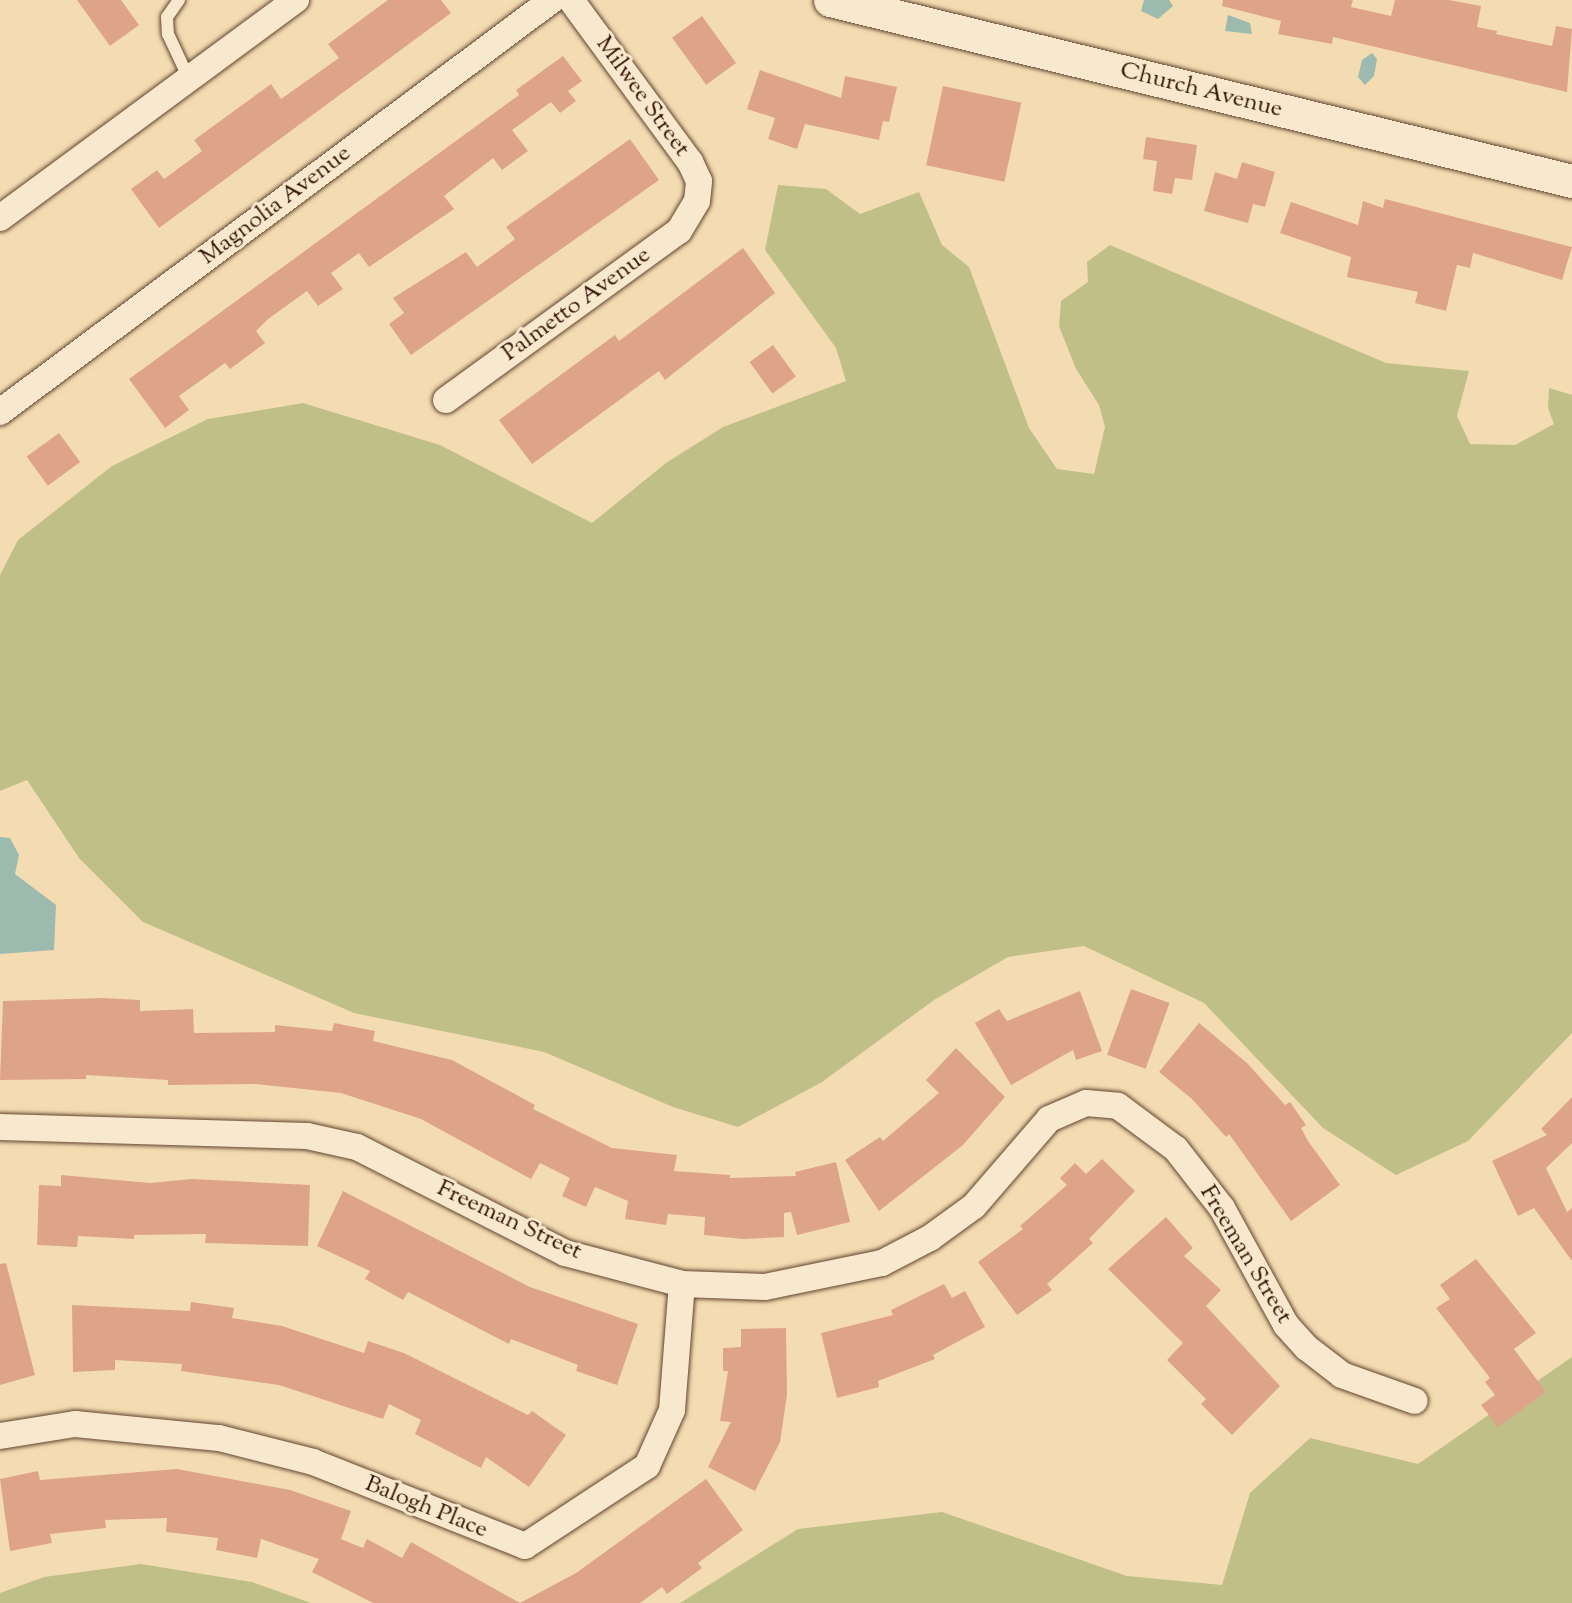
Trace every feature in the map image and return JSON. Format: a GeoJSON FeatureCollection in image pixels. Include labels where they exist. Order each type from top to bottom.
{"type":"FeatureCollection","features":[{"type":"Feature","properties":{"kind":"street"},"geometry":{"type":"LineString","coordinates":[[0,218],[296,0]]}},
{"type":"Feature","properties":{"kind":"street","name":"Magnolia Avenue"},"geometry":{"type":"LineString","coordinates":[[0,412],[552,0]]}},
{"type":"Feature","properties":{"kind":"street","name":"Milwee Street"},"geometry":{"type":"LineString","coordinates":[[571,0],[690,162],[699,181],[697,201]]}},
{"type":"Feature","properties":{"kind":"street","name":"Church Avenue"},"geometry":{"type":"LineString","coordinates":[[830,0],[1572,181]]}},
{"type":"Feature","properties":{"kind":"street","name":"Palmetto Avenue"},"geometry":{"type":"LineString","coordinates":[[446,400],[679,231],[697,201]]}},
{"type":"Feature","properties":{"kind":"street","name":"Freeman Street"},"geometry":{"type":"LineString","coordinates":[[0,1126],[307,1136],[357,1147],[565,1253],[682,1284],[765,1287],[882,1263],[930,1238],[974,1206],[1049,1119],[1086,1103],[1118,1106],[1184,1159],[1222,1208],[1286,1325],[1307,1348],[1342,1375],[1415,1401]]}},
{"type":"Feature","properties":{"kind":"street","name":"Balogh Place"},"geometry":{"type":"LineString","coordinates":[[0,1436],[75,1424],[219,1438],[313,1462],[525,1546],[647,1466],[671,1410],[682,1284]]}},
{"type":"Feature","properties":{"kind":"lane"},"geometry":{"type":"LineString","coordinates":[[179,0],[167,16],[168,34],[188,79]]}},
{"type":"Feature","properties":{"kind":"shaded area"},"geometry":{"type":"Polygon","coordinates":[[[1144,0],[1169,0],[1173,6],[1158,19],[1141,11],[1144,0]]]}},
{"type":"Feature","properties":{"kind":"shaded area"},"geometry":{"type":"Polygon","coordinates":[[[1228,15],[1250,23],[1252,34],[1225,31],[1228,15]]]}},
{"type":"Feature","properties":{"kind":"shaded area"},"geometry":{"type":"Polygon","coordinates":[[[1372,53],[1377,59],[1374,76],[1365,85],[1358,77],[1362,60],[1372,53]]]}},
{"type":"Feature","properties":{"kind":"shaded area"},"geometry":{"type":"Polygon","coordinates":[[[778,185],[826,189],[860,214],[919,192],[942,245],[969,267],[1029,428],[1057,469],[1094,474],[1105,427],[1099,405],[1076,369],[1059,326],[1061,301],[1088,282],[1087,262],[1110,245],[1386,363],[1469,371],[1457,416],[1470,444],[1515,445],[1554,424],[1548,408],[1549,388],[1572,395],[1572,1033],[1468,1141],[1396,1175],[1323,1128],[1204,1003],[1084,946],[1008,957],[934,1000],[822,1082],[738,1127],[673,1107],[544,1052],[354,1013],[143,922],[79,858],[27,780],[0,791],[0,575],[18,540],[112,466],[208,419],[303,403],[440,445],[592,523],[666,463],[723,427],[846,381],[836,348],[765,250],[778,185]]]}},
{"type":"Feature","properties":{"kind":"shaded area"},"geometry":{"type":"Polygon","coordinates":[[[0,837],[10,838],[19,855],[15,874],[56,905],[54,950],[0,954],[0,837]]]}},
{"type":"Feature","properties":{"kind":"shaded area"},"geometry":{"type":"Polygon","coordinates":[[[1572,1357],[1572,1603],[680,1603],[798,1529],[942,1512],[1127,1576],[1222,1585],[1250,1493],[1310,1438],[1418,1464],[1572,1357]]]}},
{"type":"Feature","properties":{"kind":"shaded area"},"geometry":{"type":"Polygon","coordinates":[[[141,1564],[252,1582],[311,1603],[0,1603],[0,1593],[44,1577],[141,1564]]]}},
{"type":"Feature","properties":{"kind":"building"},"geometry":{"type":"Polygon","coordinates":[[[77,0],[121,0],[139,25],[110,46],[77,0]]]}},
{"type":"Feature","properties":{"kind":"building"},"geometry":{"type":"Polygon","coordinates":[[[388,0],[441,0],[451,13],[159,228],[131,189],[157,170],[164,179],[202,151],[194,140],[271,84],[281,99],[339,58],[328,44],[388,0]]]}},
{"type":"Feature","properties":{"kind":"building"},"geometry":{"type":"Polygon","coordinates":[[[1223,0],[1353,0],[1351,7],[1391,16],[1395,0],[1449,0],[1481,6],[1477,27],[1497,31],[1496,34],[1552,46],[1556,26],[1572,29],[1567,92],[1333,37],[1332,44],[1278,34],[1281,21],[1222,6],[1223,0]]]}},
{"type":"Feature","properties":{"kind":"building"},"geometry":{"type":"Polygon","coordinates":[[[702,16],[736,63],[706,85],[672,38],[702,16]]]}},
{"type":"Feature","properties":{"kind":"building"},"geometry":{"type":"Polygon","coordinates":[[[563,56],[582,81],[568,91],[576,101],[560,113],[551,102],[512,130],[528,151],[502,170],[493,158],[444,196],[454,209],[369,267],[359,253],[331,273],[343,289],[318,306],[307,291],[268,319],[256,331],[265,343],[230,369],[225,363],[179,396],[189,410],[165,428],[129,379],[519,95],[516,90],[563,56]]]}},
{"type":"Feature","properties":{"kind":"building"},"geometry":{"type":"Polygon","coordinates":[[[760,70],[841,98],[845,76],[897,87],[889,122],[883,121],[879,140],[805,124],[797,149],[768,139],[775,118],[747,109],[760,70]]]}},
{"type":"Feature","properties":{"kind":"building"},"geometry":{"type":"Polygon","coordinates":[[[943,86],[1021,103],[1004,182],[926,165],[943,86]]]}},
{"type":"Feature","properties":{"kind":"building"},"geometry":{"type":"Polygon","coordinates":[[[1146,137],[1197,145],[1192,180],[1175,178],[1172,194],[1153,191],[1157,161],[1143,159],[1146,137]]]}},
{"type":"Feature","properties":{"kind":"building"},"geometry":{"type":"Polygon","coordinates":[[[630,139],[659,180],[411,355],[389,324],[404,313],[393,298],[466,252],[477,267],[515,239],[506,227],[630,139]]]}},
{"type":"Feature","properties":{"kind":"building"},"geometry":{"type":"Polygon","coordinates":[[[1242,162],[1275,172],[1265,207],[1253,204],[1248,223],[1204,211],[1215,172],[1237,179],[1242,162]]]}},
{"type":"Feature","properties":{"kind":"building"},"geometry":{"type":"Polygon","coordinates":[[[1385,199],[1572,247],[1562,280],[1473,253],[1470,268],[1457,265],[1446,311],[1415,303],[1418,292],[1347,277],[1351,257],[1280,233],[1291,202],[1358,225],[1363,201],[1383,208],[1385,199]]]}},
{"type":"Feature","properties":{"kind":"building"},"geometry":{"type":"Polygon","coordinates":[[[743,248],[775,293],[665,380],[659,371],[532,464],[499,420],[615,335],[619,341],[743,248]]]}},
{"type":"Feature","properties":{"kind":"building"},"geometry":{"type":"Polygon","coordinates":[[[773,345],[796,377],[772,394],[750,362],[773,345]]]}},
{"type":"Feature","properties":{"kind":"building"},"geometry":{"type":"Polygon","coordinates":[[[59,433],[80,462],[48,486],[27,457],[59,433]]]}},
{"type":"Feature","properties":{"kind":"building"},"geometry":{"type":"Polygon","coordinates":[[[1131,989],[1170,1003],[1146,1069],[1107,1055],[1131,989]]]}},
{"type":"Feature","properties":{"kind":"building"},"geometry":{"type":"Polygon","coordinates":[[[1080,991],[1102,1051],[1076,1060],[1073,1050],[1011,1085],[975,1023],[999,1009],[1007,1021],[1080,991]]]}},
{"type":"Feature","properties":{"kind":"building"},"geometry":{"type":"Polygon","coordinates":[[[103,998],[140,1000],[140,1011],[193,1009],[194,1033],[275,1032],[275,1025],[332,1031],[334,1023],[375,1031],[373,1041],[452,1060],[535,1105],[533,1109],[612,1148],[677,1155],[674,1171],[730,1175],[730,1178],[796,1176],[795,1172],[836,1162],[850,1222],[797,1235],[791,1212],[784,1213],[784,1237],[743,1239],[704,1235],[705,1217],[668,1214],[666,1225],[625,1219],[628,1201],[595,1187],[586,1207],[562,1196],[570,1178],[540,1163],[531,1179],[421,1119],[341,1093],[255,1084],[168,1085],[168,1080],[86,1075],[86,1079],[0,1080],[3,1001],[103,998]]]}},
{"type":"Feature","properties":{"kind":"building"},"geometry":{"type":"Polygon","coordinates":[[[1199,1023],[1247,1063],[1285,1105],[1290,1102],[1306,1125],[1301,1128],[1308,1141],[1340,1185],[1291,1221],[1229,1134],[1226,1137],[1192,1099],[1159,1072],[1199,1023]]]}},
{"type":"Feature","properties":{"kind":"building"},"geometry":{"type":"Polygon","coordinates":[[[956,1048],[1005,1097],[963,1145],[879,1211],[845,1160],[880,1137],[883,1141],[939,1093],[926,1080],[956,1048]]]}},
{"type":"Feature","properties":{"kind":"building"},"geometry":{"type":"Polygon","coordinates":[[[1572,1097],[1572,1143],[1546,1168],[1567,1212],[1572,1208],[1572,1261],[1534,1208],[1518,1216],[1492,1161],[1547,1135],[1541,1129],[1572,1097]]]}},
{"type":"Feature","properties":{"kind":"building"},"geometry":{"type":"Polygon","coordinates":[[[1102,1159],[1135,1191],[1089,1239],[1093,1243],[1047,1284],[1052,1290],[1017,1315],[978,1262],[1023,1229],[1020,1226],[1067,1185],[1060,1178],[1075,1163],[1086,1174],[1102,1159]]]}},
{"type":"Feature","properties":{"kind":"building"},"geometry":{"type":"Polygon","coordinates":[[[61,1175],[150,1183],[192,1179],[310,1185],[308,1246],[205,1243],[206,1234],[134,1235],[134,1239],[78,1236],[77,1247],[37,1245],[39,1185],[61,1186],[61,1175]]]}},
{"type":"Feature","properties":{"kind":"building"},"geometry":{"type":"Polygon","coordinates":[[[343,1191],[530,1287],[638,1324],[617,1385],[576,1371],[578,1365],[511,1339],[509,1344],[408,1292],[403,1300],[365,1279],[370,1271],[317,1246],[343,1191]]]}},
{"type":"Feature","properties":{"kind":"building"},"geometry":{"type":"Polygon","coordinates":[[[1166,1217],[1193,1248],[1184,1256],[1221,1290],[1206,1306],[1280,1386],[1232,1435],[1201,1404],[1206,1399],[1167,1360],[1183,1343],[1108,1269],[1166,1217]]]}},
{"type":"Feature","properties":{"kind":"building"},"geometry":{"type":"Polygon","coordinates":[[[1476,1259],[1536,1333],[1514,1349],[1546,1392],[1498,1427],[1481,1405],[1495,1395],[1485,1382],[1490,1378],[1436,1308],[1450,1299],[1440,1285],[1476,1259]]]}},
{"type":"Feature","properties":{"kind":"building"},"geometry":{"type":"Polygon","coordinates":[[[6,1263],[35,1375],[0,1385],[0,1264],[6,1263]]]}},
{"type":"Feature","properties":{"kind":"building"},"geometry":{"type":"Polygon","coordinates":[[[944,1284],[952,1298],[965,1291],[985,1327],[933,1355],[935,1359],[878,1381],[879,1387],[837,1398],[821,1333],[893,1315],[891,1310],[944,1284]]]}},
{"type":"Feature","properties":{"kind":"building"},"geometry":{"type":"Polygon","coordinates":[[[191,1302],[234,1308],[232,1318],[282,1326],[364,1353],[368,1341],[404,1353],[528,1415],[532,1411],[566,1435],[529,1487],[486,1457],[481,1468],[415,1434],[421,1420],[389,1404],[383,1419],[279,1385],[181,1371],[182,1364],[115,1360],[115,1370],[73,1372],[72,1305],[190,1311],[191,1302]]]}},
{"type":"Feature","properties":{"kind":"building"},"geometry":{"type":"Polygon","coordinates":[[[786,1328],[787,1395],[780,1442],[755,1491],[708,1467],[731,1422],[720,1421],[728,1371],[723,1371],[723,1348],[741,1347],[741,1329],[786,1328]]]}},
{"type":"Feature","properties":{"kind":"building"},"geometry":{"type":"Polygon","coordinates":[[[177,1469],[290,1490],[351,1511],[341,1539],[363,1548],[367,1539],[402,1558],[411,1542],[520,1603],[373,1603],[312,1572],[319,1559],[261,1539],[257,1558],[216,1550],[218,1538],[166,1532],[167,1518],[105,1520],[106,1528],[50,1534],[52,1543],[10,1551],[0,1479],[38,1471],[40,1480],[177,1469]]]}},
{"type":"Feature","properties":{"kind":"building"},"geometry":{"type":"Polygon","coordinates":[[[706,1479],[743,1530],[698,1563],[702,1568],[667,1594],[662,1587],[640,1603],[520,1603],[576,1573],[706,1479]]]}}]}
